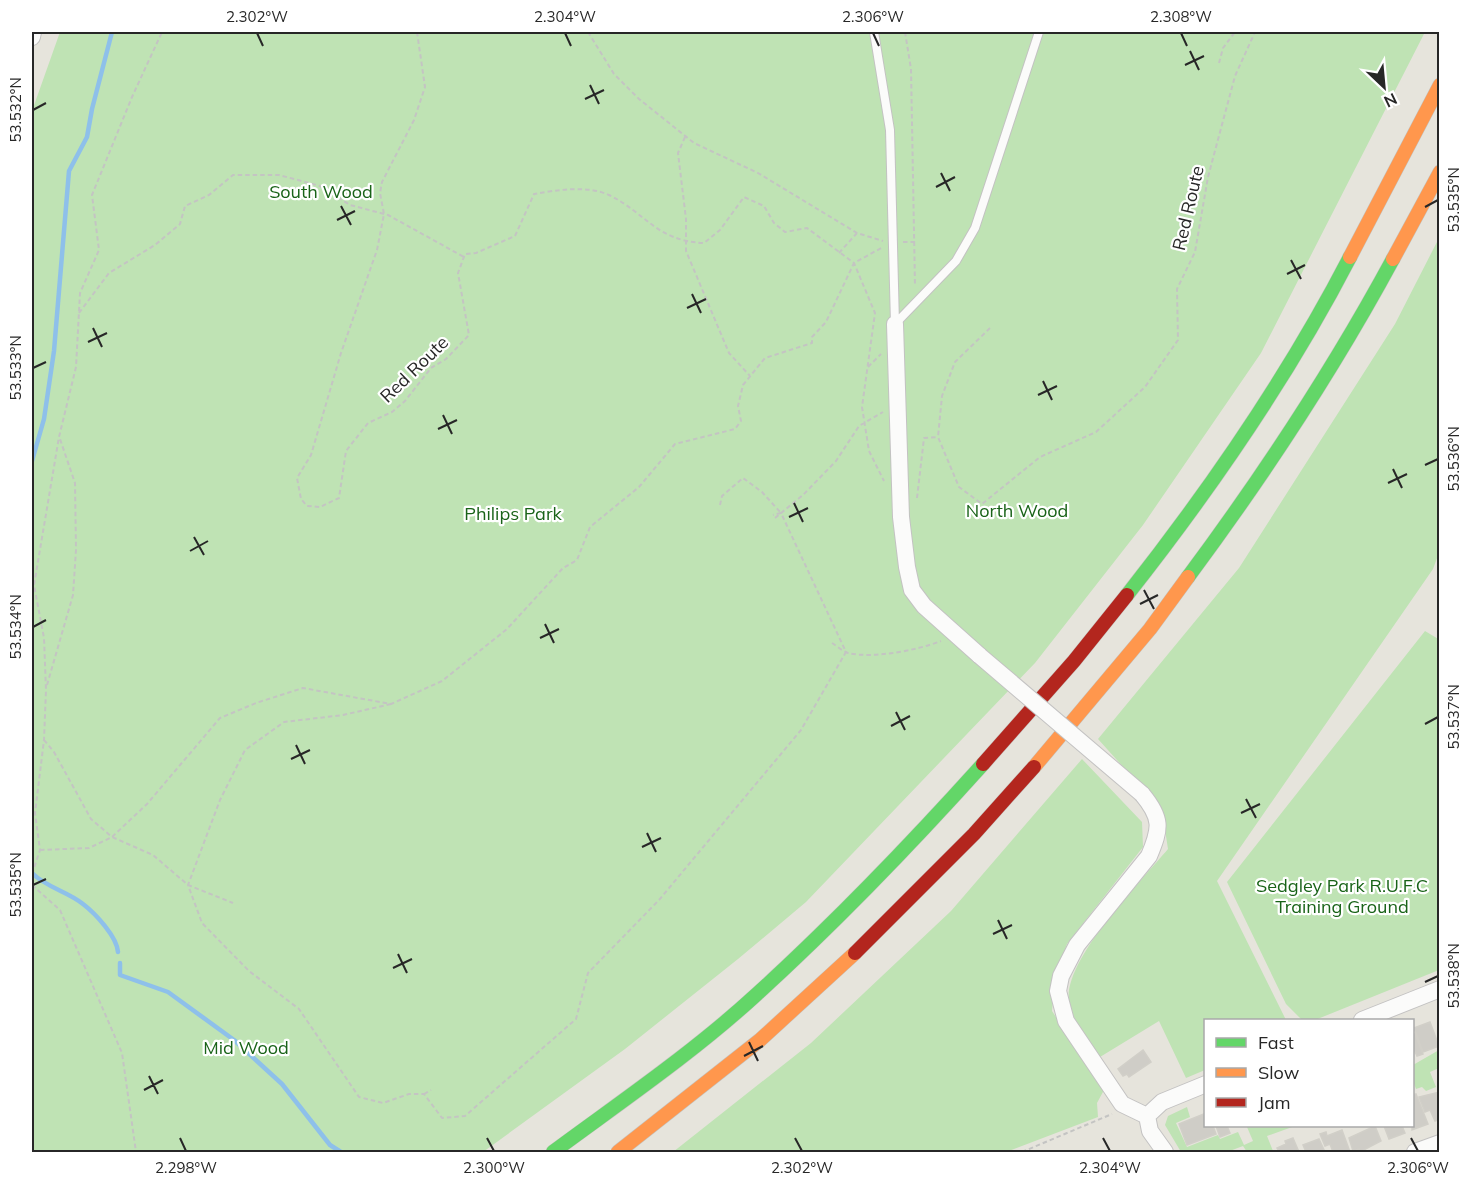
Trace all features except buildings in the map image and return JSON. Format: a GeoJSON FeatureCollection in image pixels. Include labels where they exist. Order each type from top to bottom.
{"type":"FeatureCollection","features":[{"type":"Feature","properties":{"kind":"highway"},"geometry":{"type":"LineString","coordinates":[[553,1152],[682,1056],[756,995],[847,909],[967,783],[1074,661],[1177,531],[1274,386],[1342,273],[1440,85]]}},
{"type":"Feature","properties":{"kind":"highway"},"geometry":{"type":"LineString","coordinates":[[618,1152],[780,1023],[880,930],[992,817],[1097,698],[1221,535],[1276,455],[1373,297],[1440,172]]}},
{"type":"Feature","properties":{"kind":"street"},"geometry":{"type":"LineString","coordinates":[[32,37],[33,32]]}},
{"type":"Feature","properties":{"kind":"street"},"geometry":{"type":"LineString","coordinates":[[895,324],[901,498],[907,567],[912,590],[924,606],[955,636],[1142,794],[1154,808],[1158,822],[1156,840],[1149,856],[1077,945],[1061,976],[1058,991],[1066,1021],[1125,1107],[1147,1116]]}},
{"type":"Feature","properties":{"kind":"street"},"geometry":{"type":"LineString","coordinates":[[1364,1019],[1440,988]]}},
{"type":"Feature","properties":{"kind":"street"},"geometry":{"type":"LineString","coordinates":[[1147,1116],[1162,1102],[1204,1085]]}},
{"type":"Feature","properties":{"kind":"street"},"geometry":{"type":"LineString","coordinates":[[1147,1116],[1150,1131],[1165,1152]]}},
{"type":"Feature","properties":{"kind":"street"},"geometry":{"type":"LineString","coordinates":[[1415,1152],[1440,1143]]}},
{"type":"Feature","properties":{"kind":"lane"},"geometry":{"type":"LineString","coordinates":[[874,32],[890,130],[895,324]]}},
{"type":"Feature","properties":{"kind":"lane"},"geometry":{"type":"LineString","coordinates":[[895,324],[956,261],[975,228],[1039,32]]}},
{"type":"Feature","properties":{"kind":"path"},"geometry":{"type":"LineString","coordinates":[[32,874],[40,850],[35,813],[44,740],[46,690],[44,638],[34,585],[59,436],[76,367],[80,293],[99,250],[92,195],[132,97],[162,32]]}},
{"type":"Feature","properties":{"kind":"path","name":"Red Route"},"geometry":{"type":"LineString","coordinates":[[417,32],[425,87],[414,120],[382,182],[380,194],[384,214],[377,250],[341,353],[311,455],[297,478],[301,499],[307,506],[320,507],[339,498],[346,451],[368,423],[392,412],[405,401],[431,368],[446,359],[469,335],[458,273],[464,257]]}},
{"type":"Feature","properties":{"kind":"path"},"geometry":{"type":"LineString","coordinates":[[431,1090],[424,1094],[409,1094],[383,1103],[359,1097],[299,1009],[256,978],[202,923],[188,885],[219,800],[245,750],[285,722],[343,715],[391,704],[442,681],[507,629],[563,568],[577,560],[590,527],[639,487],[675,444],[735,429],[741,421],[738,406],[743,385],[765,358],[812,343],[812,337],[826,322],[854,263],[890,243],[856,232],[758,173],[685,136],[614,74],[588,32]]}},
{"type":"Feature","properties":{"kind":"path"},"geometry":{"type":"LineString","coordinates":[[905,32],[910,69],[915,301]]}},
{"type":"Feature","properties":{"kind":"path"},"geometry":{"type":"LineString","coordinates":[[1219,63],[1223,48],[1234,32]]}},
{"type":"Feature","properties":{"kind":"path","name":"Red Route"},"geometry":{"type":"LineString","coordinates":[[990,328],[955,362],[942,396],[938,437],[959,487],[982,504],[1040,457],[1096,432],[1145,387],[1178,340],[1177,288],[1195,252],[1208,177],[1235,76],[1255,32]]}},
{"type":"Feature","properties":{"kind":"path"},"geometry":{"type":"LineString","coordinates":[[685,136],[678,153],[686,219],[685,241],[690,260],[729,353],[750,376]]}},
{"type":"Feature","properties":{"kind":"path"},"geometry":{"type":"LineString","coordinates":[[79,313],[109,273],[155,245],[180,224],[185,206],[209,195],[233,176],[279,175],[321,186],[350,206],[384,214],[464,257],[465,254],[476,253],[515,236],[534,194],[561,189],[609,195],[656,230],[685,241],[704,243],[720,230],[744,197],[764,206],[774,223],[784,232],[807,228],[854,263],[875,312],[862,406],[868,451],[884,482]]}},
{"type":"Feature","properties":{"kind":"path"},"geometry":{"type":"LineString","coordinates":[[839,253],[856,232]]}},
{"type":"Feature","properties":{"kind":"path"},"geometry":{"type":"LineString","coordinates":[[907,243],[915,242]]}},
{"type":"Feature","properties":{"kind":"path"},"geometry":{"type":"LineString","coordinates":[[774,517],[836,460],[864,423],[898,402]]}},
{"type":"Feature","properties":{"kind":"path"},"geometry":{"type":"LineString","coordinates":[[46,690],[73,595],[76,550],[75,483],[59,436]]}},
{"type":"Feature","properties":{"kind":"path"},"geometry":{"type":"LineString","coordinates":[[901,498],[916,504],[924,438],[938,437]]}},
{"type":"Feature","properties":{"kind":"path"},"geometry":{"type":"LineString","coordinates":[[720,505],[722,496],[743,478],[762,492],[781,513],[846,652]]}},
{"type":"Feature","properties":{"kind":"path"},"geometry":{"type":"LineString","coordinates":[[832,643],[846,652],[871,655],[924,648],[955,636]]}},
{"type":"Feature","properties":{"kind":"path"},"geometry":{"type":"LineString","coordinates":[[424,1094],[442,1118],[465,1116],[568,1028],[576,1019],[588,973],[659,900],[801,730],[846,652]]}},
{"type":"Feature","properties":{"kind":"path"},"geometry":{"type":"LineString","coordinates":[[40,850],[89,848],[112,837],[147,804],[220,718],[256,703],[303,688],[391,704]]}},
{"type":"Feature","properties":{"kind":"path"},"geometry":{"type":"LineString","coordinates":[[44,740],[54,752],[91,819],[112,837],[153,855],[188,885],[233,903]]}},
{"type":"Feature","properties":{"kind":"path"},"geometry":{"type":"LineString","coordinates":[[32,885],[60,910],[122,1053],[136,1152]]}},
{"type":"Feature","properties":{"kind":"path"},"geometry":{"type":"LineString","coordinates":[[1022,1152],[1099,1122],[1125,1107]]}},
{"type":"Feature","properties":{"kind":"green space","name":"Philips Park"},"geometry":{"type":"Polygon","coordinates":[[[60,32],[1425,32],[1261,353],[1143,525],[1035,663],[806,902],[738,959],[625,1049],[483,1152],[32,1152],[32,111],[60,32]]]}},
{"type":"Feature","properties":{"kind":"green space"},"geometry":{"type":"Polygon","coordinates":[[[1439,238],[1440,550],[1433,569],[1217,881],[1286,1019],[1204,1019],[1204,1070],[1186,1078],[1159,1021],[1100,1057],[1081,1030],[1070,1008],[1070,984],[1078,964],[1106,921],[1168,849],[1162,810],[1098,739],[1239,568],[1395,324],[1439,238]]]}},
{"type":"Feature","properties":{"kind":"green space","name":"Sedgley Park R.U.F.C Training Ground"},"geometry":{"type":"Polygon","coordinates":[[[1425,631],[1440,640],[1439,970],[1317,1019],[1301,1019],[1286,1004],[1227,882],[1425,631]]]}},
{"type":"Feature","properties":{"kind":"green space"},"geometry":{"type":"Polygon","coordinates":[[[1082,759],[1142,822],[1143,847],[1067,944],[1055,978],[1052,1011],[1104,1090],[1097,1103],[1098,1117],[1006,1152],[673,1152],[811,1043],[951,911],[1082,759]]]}},
{"type":"Feature","properties":{"kind":"green space"},"geometry":{"type":"Polygon","coordinates":[[[1439,1050],[1439,1068],[1430,1072],[1436,1087],[1426,1091],[1422,1087],[1416,1089],[1414,1064],[1439,1050]]]}},
{"type":"Feature","properties":{"kind":"green space"},"geometry":{"type":"Polygon","coordinates":[[[1187,1107],[1190,1117],[1176,1123],[1187,1147],[1218,1135],[1220,1139],[1238,1132],[1244,1145],[1253,1141],[1247,1127],[1292,1127],[1267,1136],[1273,1151],[1270,1152],[1247,1152],[1243,1146],[1227,1152],[1181,1152],[1165,1125],[1168,1116],[1187,1107]]]}},
{"type":"Feature","properties":{"kind":"waterway"},"geometry":{"type":"LineString","coordinates":[[32,461],[44,419],[54,351],[69,171],[87,137],[112,32]]}},
{"type":"Feature","properties":{"kind":"waterway"},"geometry":{"type":"LineString","coordinates":[[32,873],[88,908],[110,933],[118,952]]}},
{"type":"Feature","properties":{"kind":"waterway"},"geometry":{"type":"LineString","coordinates":[[120,963],[120,975],[168,992],[234,1040],[282,1084],[330,1145],[341,1152]]}},
{"type":"Feature","properties":{"kind":"traffic: fast"},"geometry":{"type":"LineString","coordinates":[[1127,595],[1188,515],[1246,431],[1301,345],[1350,257]]}},
{"type":"Feature","properties":{"kind":"traffic: fast"},"geometry":{"type":"LineString","coordinates":[[1188,577],[1296,422],[1393,259]]}},
{"type":"Feature","properties":{"kind":"traffic: fast"},"geometry":{"type":"LineString","coordinates":[[553,1152],[683,1056],[757,994],[873,882],[983,764]]}},
{"type":"Feature","properties":{"kind":"traffic: slow"},"geometry":{"type":"LineString","coordinates":[[1350,257],[1440,85]]}},
{"type":"Feature","properties":{"kind":"traffic: slow"},"geometry":{"type":"LineString","coordinates":[[1393,259],[1440,172]]}},
{"type":"Feature","properties":{"kind":"traffic: slow"},"geometry":{"type":"LineString","coordinates":[[1034,767],[1150,629],[1188,577]]}},
{"type":"Feature","properties":{"kind":"traffic: slow"},"geometry":{"type":"LineString","coordinates":[[618,1152],[760,1040],[855,953]]}},
{"type":"Feature","properties":{"kind":"traffic: jam"},"geometry":{"type":"LineString","coordinates":[[983,764],[1074,661],[1127,595]]}},
{"type":"Feature","properties":{"kind":"traffic: jam"},"geometry":{"type":"LineString","coordinates":[[855,953],[974,834],[1034,767]]}},
{"type":"Feature","properties":{"kind":"park label","name":"South Wood"},"geometry":{"type":"Point","coordinates":[321,191]}},
{"type":"Feature","properties":{"kind":"park label","name":"North Wood"},"geometry":{"type":"Point","coordinates":[1017,510]}},
{"type":"Feature","properties":{"kind":"park label","name":"Mid Wood"},"geometry":{"type":"Point","coordinates":[246,1047]}}]}
